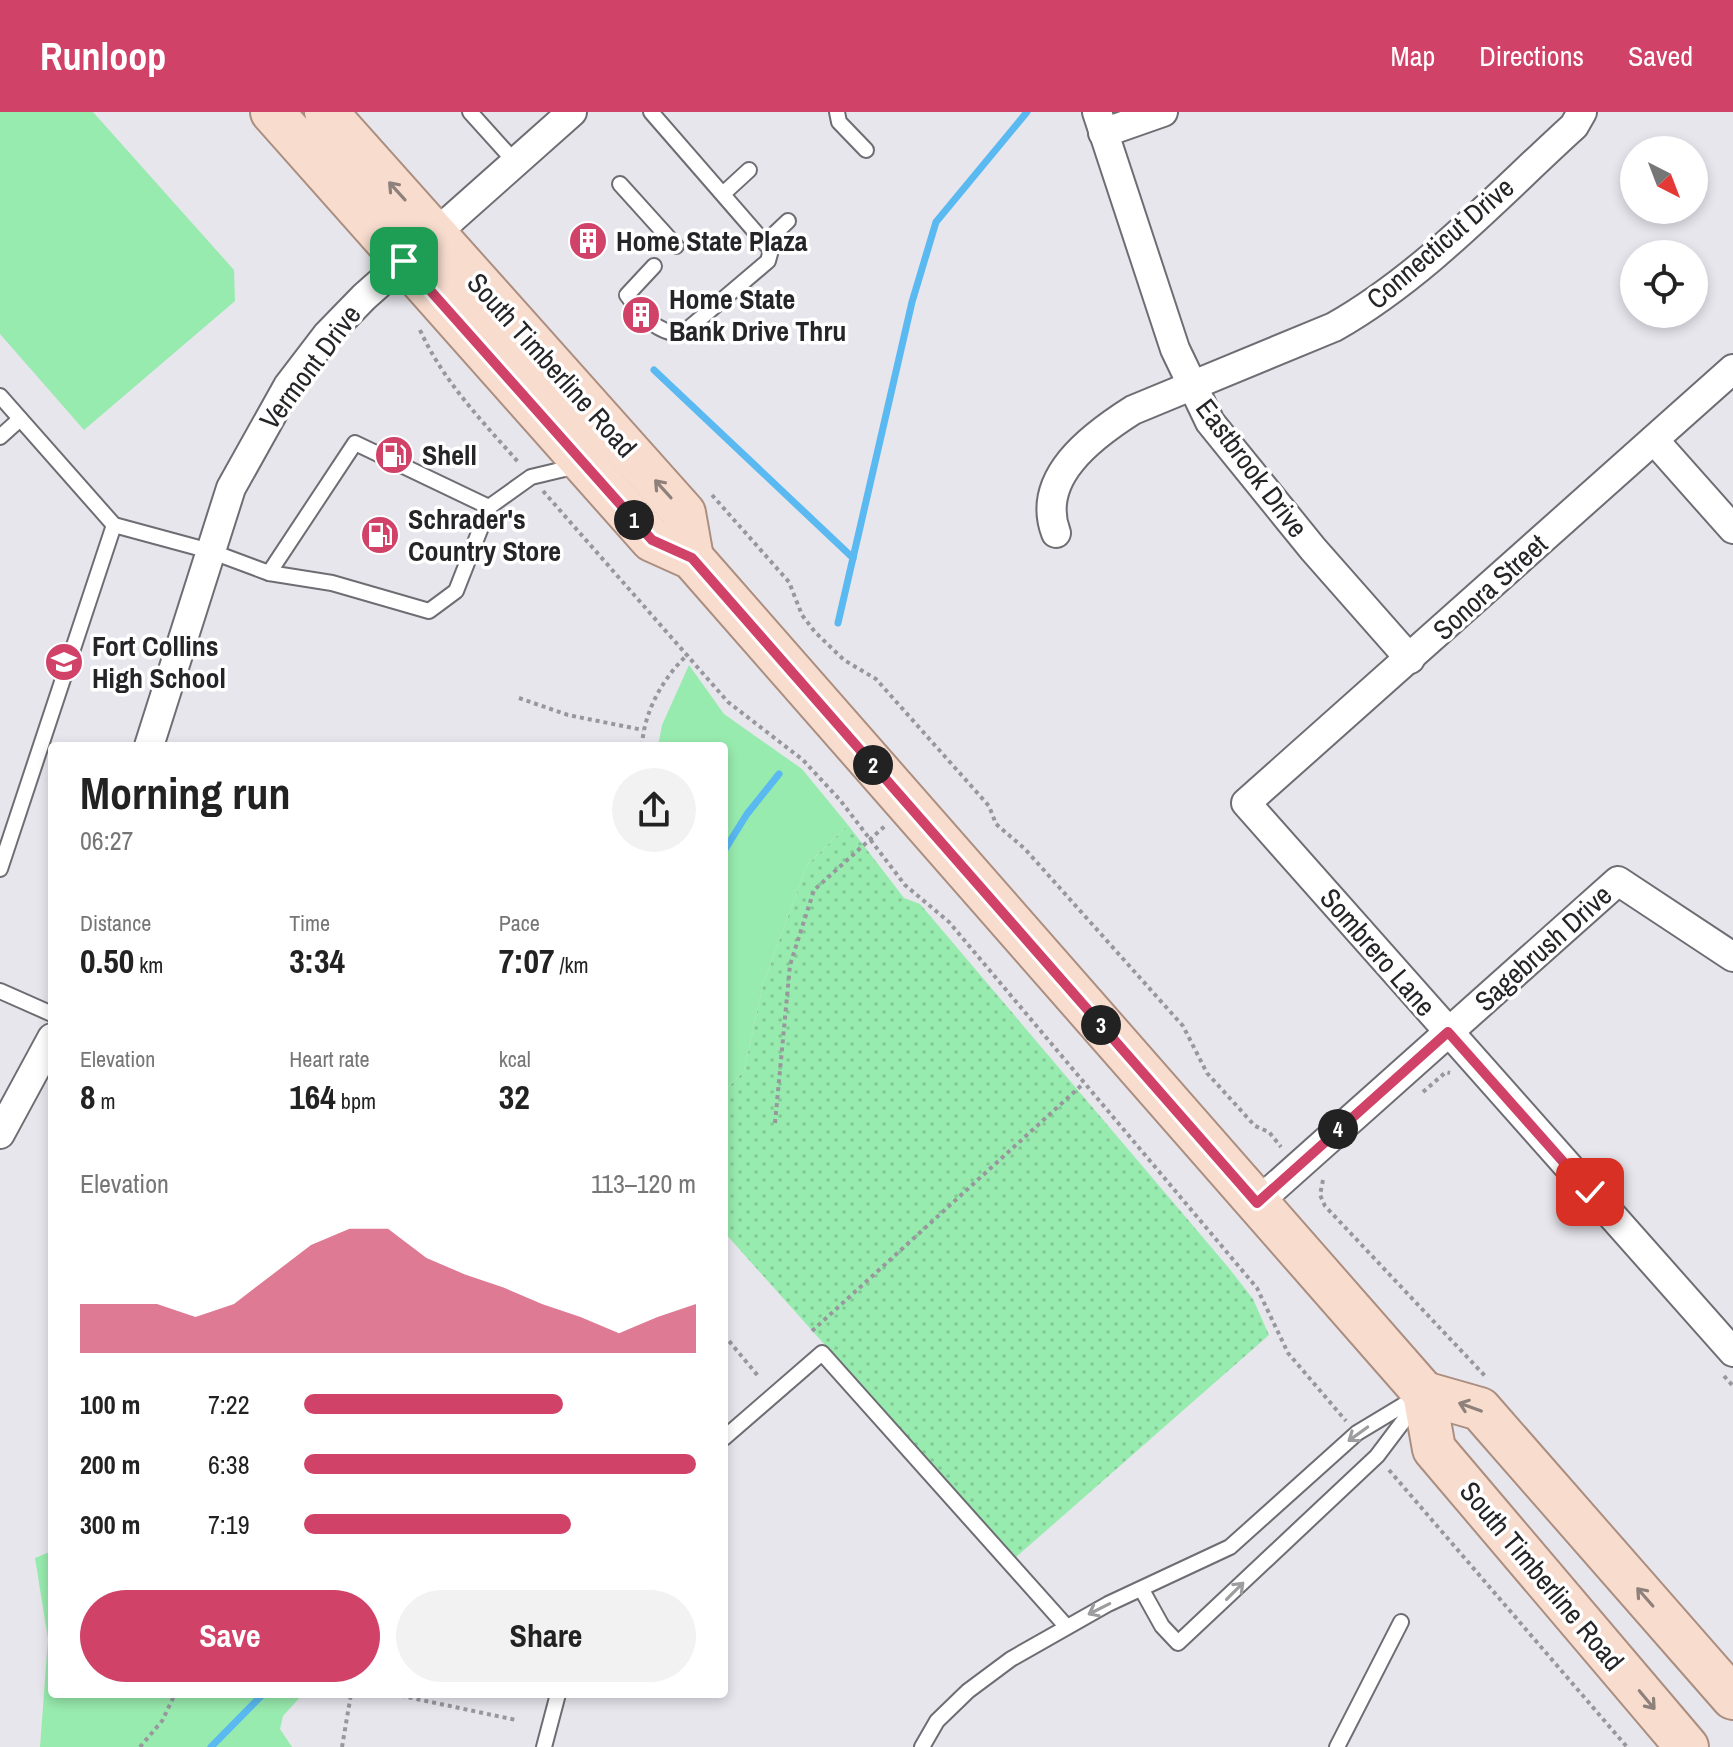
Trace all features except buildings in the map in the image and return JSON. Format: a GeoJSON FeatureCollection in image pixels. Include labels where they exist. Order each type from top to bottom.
{"type":"FeatureCollection","features":[{"type":"Feature","properties":{"kind":"main road","name":"South Timberline Road"},"geometry":{"type":"LineString","coordinates":[[272,112],[652,540],[692,558],[1424,1393],[1434,1449],[1687,1747]]}},
{"type":"Feature","properties":{"kind":"main road","name":"South Timberline Road"},"geometry":{"type":"LineString","coordinates":[[326,112],[684,513],[692,558]]}},
{"type":"Feature","properties":{"kind":"main road"},"geometry":{"type":"LineString","coordinates":[[1424,1393],[1480,1409],[1733,1698]]}},
{"type":"Feature","properties":{"kind":"street","name":"Vermont Drive"},"geometry":{"type":"LineString","coordinates":[[150,742],[231,488],[288,386],[327,335],[404,261],[572,112]]}},
{"type":"Feature","properties":{"kind":"street"},"geometry":{"type":"LineString","coordinates":[[1100,122],[1163,112]]}},
{"type":"Feature","properties":{"kind":"street","name":"Connecticut Drive"},"geometry":{"type":"LineString","coordinates":[[1056,533],[1050,505],[1053,489],[1084,447],[1133,410],[1334,327],[1362,311],[1399,284],[1563,137],[1582,112]]}},
{"type":"Feature","properties":{"kind":"street","name":"Eastbrook Drive"},"geometry":{"type":"LineString","coordinates":[[1100,122],[1175,349],[1190,385],[1232,452],[1410,659]]}},
{"type":"Feature","properties":{"kind":"street","name":"Sonora Street"},"geometry":{"type":"LineString","coordinates":[[1246,803],[1733,369]]}},
{"type":"Feature","properties":{"kind":"street"},"geometry":{"type":"LineString","coordinates":[[1654,440],[1733,529]]}},
{"type":"Feature","properties":{"kind":"street","name":"Sombrero Lane"},"geometry":{"type":"LineString","coordinates":[[1246,803],[1448,1032],[1728,1363]]}},
{"type":"Feature","properties":{"kind":"street","name":"Sagebrush Drive"},"geometry":{"type":"LineString","coordinates":[[1257,1203],[1618,881],[1733,957]]}},
{"type":"Feature","properties":{"kind":"street"},"geometry":{"type":"LineString","coordinates":[[0,1134],[48,1045]]}},
{"type":"Feature","properties":{"kind":"lane"},"geometry":{"type":"LineString","coordinates":[[470,112],[516,163]]}},
{"type":"Feature","properties":{"kind":"lane"},"geometry":{"type":"LineString","coordinates":[[651,112],[767,241],[771,250],[768,261],[682,334],[663,332],[627,295],[654,266]]}},
{"type":"Feature","properties":{"kind":"lane"},"geometry":{"type":"LineString","coordinates":[[837,112],[839,122],[866,150]]}},
{"type":"Feature","properties":{"kind":"lane"},"geometry":{"type":"LineString","coordinates":[[724,193],[749,170]]}},
{"type":"Feature","properties":{"kind":"lane"},"geometry":{"type":"LineString","coordinates":[[620,184],[676,246]]}},
{"type":"Feature","properties":{"kind":"lane"},"geometry":{"type":"LineString","coordinates":[[767,241],[788,221]]}},
{"type":"Feature","properties":{"kind":"lane"},"geometry":{"type":"LineString","coordinates":[[0,396],[114,525],[210,551],[269,573],[332,583],[429,611],[456,591],[489,507],[531,477],[585,464]]}},
{"type":"Feature","properties":{"kind":"lane"},"geometry":{"type":"LineString","coordinates":[[0,437],[20,419]]}},
{"type":"Feature","properties":{"kind":"lane"},"geometry":{"type":"LineString","coordinates":[[269,573],[355,443],[489,507]]}},
{"type":"Feature","properties":{"kind":"lane"},"geometry":{"type":"LineString","coordinates":[[0,869],[114,525]]}},
{"type":"Feature","properties":{"kind":"lane"},"geometry":{"type":"LineString","coordinates":[[0,991],[48,1012]]}},
{"type":"Feature","properties":{"kind":"lane"},"geometry":{"type":"LineString","coordinates":[[728,1435],[822,1353],[1066,1626]]}},
{"type":"Feature","properties":{"kind":"lane"},"geometry":{"type":"LineString","coordinates":[[922,1747],[937,1721],[968,1691],[1011,1659],[1066,1626],[1230,1547],[1357,1433],[1424,1393]]}},
{"type":"Feature","properties":{"kind":"lane"},"geometry":{"type":"LineString","coordinates":[[1142,1590],[1162,1626],[1178,1643],[1377,1456],[1424,1393]]}},
{"type":"Feature","properties":{"kind":"lane"},"geometry":{"type":"LineString","coordinates":[[1337,1747],[1401,1622]]}},
{"type":"Feature","properties":{"kind":"lane"},"geometry":{"type":"LineString","coordinates":[[544,1747],[557,1698]]}},
{"type":"Feature","properties":{"kind":"path"},"geometry":{"type":"LineString","coordinates":[[415,321],[430,353],[460,395],[728,702],[803,760],[840,800],[905,885],[949,922],[1257,1288],[1288,1353],[1357,1433]]}},
{"type":"Feature","properties":{"kind":"path"},"geometry":{"type":"LineString","coordinates":[[708,490],[789,582],[802,615],[815,632],[838,655],[881,685],[989,806],[996,824],[1025,849],[1183,1026],[1207,1073],[1255,1126],[1269,1132],[1281,1144],[1281,1151],[1296,1167]]}},
{"type":"Feature","properties":{"kind":"path"},"geometry":{"type":"LineString","coordinates":[[642,742],[643,730],[663,684],[688,654]]}},
{"type":"Feature","properties":{"kind":"path"},"geometry":{"type":"LineString","coordinates":[[519,698],[568,715],[643,730]]}},
{"type":"Feature","properties":{"kind":"path"},"geometry":{"type":"LineString","coordinates":[[775,1123],[790,965],[814,890],[909,805]]}},
{"type":"Feature","properties":{"kind":"path"},"geometry":{"type":"LineString","coordinates":[[1415,1100],[1446,1072],[1454,1074]]}},
{"type":"Feature","properties":{"kind":"path"},"geometry":{"type":"LineString","coordinates":[[812,1331],[1084,1083]]}},
{"type":"Feature","properties":{"kind":"path"},"geometry":{"type":"LineString","coordinates":[[1329,1175],[1322,1181],[1320,1195],[1325,1206],[1376,1263],[1419,1302],[1495,1386]]}},
{"type":"Feature","properties":{"kind":"path"},"geometry":{"type":"LineString","coordinates":[[728,1340],[759,1377]]}},
{"type":"Feature","properties":{"kind":"path"},"geometry":{"type":"LineString","coordinates":[[1728,1363],[1733,1386]]}},
{"type":"Feature","properties":{"kind":"path"},"geometry":{"type":"LineString","coordinates":[[1377,1456],[1627,1747]]}},
{"type":"Feature","properties":{"kind":"path"},"geometry":{"type":"LineString","coordinates":[[140,1747],[162,1721],[173,1698]]}},
{"type":"Feature","properties":{"kind":"path"},"geometry":{"type":"LineString","coordinates":[[342,1747],[350,1698]]}},
{"type":"Feature","properties":{"kind":"path"},"geometry":{"type":"LineString","coordinates":[[412,1698],[516,1720]]}},
{"type":"Feature","properties":{"kind":"green space"},"geometry":{"type":"Polygon","coordinates":[[[0,112],[93,112],[234,270],[235,301],[84,430],[0,334],[0,112]]]}},
{"type":"Feature","properties":{"kind":"green space"},"geometry":{"type":"Polygon","coordinates":[[[689,665],[724,714],[802,769],[848,825],[807,865],[763,984],[744,1071],[728,1087],[728,742],[659,742],[662,725],[689,665]]]}},
{"type":"Feature","properties":{"kind":"green space"},"geometry":{"type":"Polygon","coordinates":[[[848,825],[904,898],[920,904],[1228,1267],[1253,1299],[1269,1335],[1015,1558],[728,1236],[728,1087],[744,1071],[763,984],[807,865],[848,825]]]}},
{"type":"Feature","properties":{"kind":"green space"},"geometry":{"type":"Polygon","coordinates":[[[48,1553],[48,1639],[35,1558],[48,1553]]]}},
{"type":"Feature","properties":{"kind":"green space"},"geometry":{"type":"Polygon","coordinates":[[[48,1639],[48,1698],[299,1698],[283,1716],[280,1729],[292,1747],[40,1747],[48,1639]]]}},
{"type":"Feature","properties":{"kind":"waterway"},"geometry":{"type":"LineString","coordinates":[[838,623],[912,302],[936,222],[1027,112]]}},
{"type":"Feature","properties":{"kind":"waterway"},"geometry":{"type":"LineString","coordinates":[[654,370],[853,558]]}},
{"type":"Feature","properties":{"kind":"waterway"},"geometry":{"type":"LineString","coordinates":[[728,845],[747,814],[779,774]]}},
{"type":"Feature","properties":{"kind":"waterway"},"geometry":{"type":"LineString","coordinates":[[211,1747],[259,1698]]}},
{"type":"Feature","properties":{"kind":"place","name":"Home State Plaza"},"geometry":{"type":"Point","coordinates":[588,241]}},
{"type":"Feature","properties":{"kind":"place","name":"Home State Bank Drive Thru"},"geometry":{"type":"Point","coordinates":[641,315]}},
{"type":"Feature","properties":{"kind":"place","name":"Shell"},"geometry":{"type":"Point","coordinates":[394,455]}},
{"type":"Feature","properties":{"kind":"place","name":"Schrader's Country Store"},"geometry":{"type":"Point","coordinates":[380,535]}},
{"type":"Feature","properties":{"kind":"place","name":"Fort Collins High School"},"geometry":{"type":"Point","coordinates":[64,662]}},
{"type":"Feature","properties":{"kind":"route"},"geometry":{"type":"LineString","coordinates":[[404,261],[652,540],[692,558],[1257,1203],[1448,1032],[1590,1192]]}}]}
